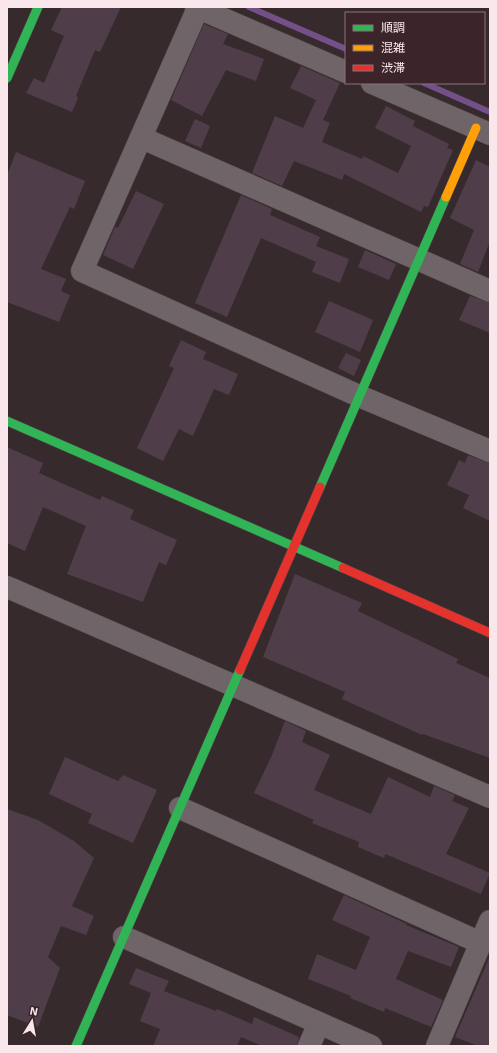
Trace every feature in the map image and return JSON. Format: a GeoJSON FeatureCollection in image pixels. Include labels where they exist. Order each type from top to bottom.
{"type":"FeatureCollection","features":[{"type":"Feature","properties":{"kind":"street"},"geometry":{"type":"LineString","coordinates":[[7,78],[38,7]]}},
{"type":"Feature","properties":{"kind":"street"},"geometry":{"type":"LineString","coordinates":[[345,72],[197,8],[142,138],[82,271],[359,396],[490,451]]}},
{"type":"Feature","properties":{"kind":"street"},"geometry":{"type":"LineString","coordinates":[[76,1046],[419,260],[483,131],[374,84]]}},
{"type":"Feature","properties":{"kind":"street"},"geometry":{"type":"LineString","coordinates":[[142,138],[490,291]]}},
{"type":"Feature","properties":{"kind":"street"},"geometry":{"type":"LineString","coordinates":[[7,421],[490,633]]}},
{"type":"Feature","properties":{"kind":"street"},"geometry":{"type":"LineString","coordinates":[[7,587],[490,797]]}},
{"type":"Feature","properties":{"kind":"street"},"geometry":{"type":"LineString","coordinates":[[180,808],[481,943]]}},
{"type":"Feature","properties":{"kind":"street"},"geometry":{"type":"LineString","coordinates":[[437,1046],[490,921]]}},
{"type":"Feature","properties":{"kind":"street"},"geometry":{"type":"LineString","coordinates":[[124,937],[371,1046]]}},
{"type":"Feature","properties":{"kind":"street"},"geometry":{"type":"LineString","coordinates":[[308,1046],[319,1023]]}},
{"type":"Feature","properties":{"kind":"building"},"geometry":{"type":"Polygon","coordinates":[[[62,7],[121,7],[100,52],[95,50],[76,96],[78,98],[72,112],[26,93],[34,78],[44,83],[64,36],[51,30],[62,7]]]}},
{"type":"Feature","properties":{"kind":"building"},"geometry":{"type":"Polygon","coordinates":[[[204,24],[228,34],[223,44],[264,59],[256,81],[226,70],[202,116],[171,100],[204,24]]]}},
{"type":"Feature","properties":{"kind":"building"},"geometry":{"type":"Polygon","coordinates":[[[301,66],[340,83],[323,120],[330,123],[322,142],[362,159],[363,156],[398,173],[411,146],[375,128],[386,106],[415,121],[413,126],[449,144],[447,148],[453,150],[428,207],[424,206],[421,212],[344,174],[342,180],[294,161],[282,186],[252,173],[275,116],[303,128],[316,100],[290,88],[301,66]]]}},
{"type":"Feature","properties":{"kind":"building"},"geometry":{"type":"Polygon","coordinates":[[[195,119],[210,126],[201,148],[185,141],[195,119]]]}},
{"type":"Feature","properties":{"kind":"building"},"geometry":{"type":"Polygon","coordinates":[[[16,152],[85,181],[74,209],[70,207],[41,269],[66,279],[61,291],[70,295],[59,322],[7,302],[7,175],[16,152]]]}},
{"type":"Feature","properties":{"kind":"building"},"geometry":{"type":"Polygon","coordinates":[[[476,160],[490,167],[490,241],[478,272],[460,264],[474,230],[450,218],[476,160]]]}},
{"type":"Feature","properties":{"kind":"building"},"geometry":{"type":"Polygon","coordinates":[[[136,191],[164,204],[133,269],[103,255],[115,227],[118,228],[136,191]]]}},
{"type":"Feature","properties":{"kind":"building"},"geometry":{"type":"Polygon","coordinates":[[[241,195],[272,209],[270,215],[320,237],[316,246],[349,259],[340,283],[312,272],[316,262],[261,238],[227,317],[195,303],[241,195]]]}},
{"type":"Feature","properties":{"kind":"building"},"geometry":{"type":"Polygon","coordinates":[[[365,250],[396,264],[389,280],[358,267],[365,250]]]}},
{"type":"Feature","properties":{"kind":"building"},"geometry":{"type":"Polygon","coordinates":[[[470,296],[490,303],[490,333],[459,320],[470,296]]]}},
{"type":"Feature","properties":{"kind":"building"},"geometry":{"type":"Polygon","coordinates":[[[329,301],[373,320],[360,352],[315,332],[329,301]]]}},
{"type":"Feature","properties":{"kind":"building"},"geometry":{"type":"Polygon","coordinates":[[[181,340],[206,352],[203,359],[238,374],[229,395],[214,389],[193,436],[179,429],[163,461],[137,448],[174,368],[169,366],[181,340]]]}},
{"type":"Feature","properties":{"kind":"building"},"geometry":{"type":"Polygon","coordinates":[[[346,353],[361,360],[354,376],[338,368],[346,353]]]}},
{"type":"Feature","properties":{"kind":"building"},"geometry":{"type":"Polygon","coordinates":[[[7,447],[43,463],[39,473],[100,500],[102,496],[134,510],[130,519],[177,540],[166,565],[159,562],[143,602],[67,574],[86,526],[43,507],[25,551],[7,543],[7,447]]]}},
{"type":"Feature","properties":{"kind":"building"},"geometry":{"type":"Polygon","coordinates":[[[468,455],[490,463],[490,521],[463,508],[469,495],[447,485],[459,460],[465,463],[468,455]]]}},
{"type":"Feature","properties":{"kind":"building"},"geometry":{"type":"Polygon","coordinates":[[[295,574],[362,603],[358,611],[458,659],[456,663],[490,678],[490,758],[423,734],[422,735],[342,699],[345,692],[263,657],[295,574]]]}},
{"type":"Feature","properties":{"kind":"building"},"geometry":{"type":"Polygon","coordinates":[[[285,721],[306,731],[302,742],[330,755],[314,790],[371,814],[388,777],[430,797],[434,786],[455,795],[452,801],[469,808],[446,854],[490,873],[481,894],[385,854],[384,858],[358,847],[359,842],[312,823],[314,820],[254,793],[272,755],[285,721]]]}},
{"type":"Feature","properties":{"kind":"building"},"geometry":{"type":"Polygon","coordinates":[[[65,757],[118,781],[123,775],[157,790],[133,843],[88,823],[92,814],[49,794],[65,757]]]}},
{"type":"Feature","properties":{"kind":"building"},"geometry":{"type":"Polygon","coordinates":[[[7,809],[38,820],[74,841],[94,858],[72,906],[94,916],[86,935],[61,926],[48,957],[60,968],[38,1027],[7,1015],[7,809]]]}},
{"type":"Feature","properties":{"kind":"building"},"geometry":{"type":"Polygon","coordinates":[[[344,895],[407,924],[406,925],[459,947],[451,967],[408,951],[396,979],[443,1000],[431,1027],[385,1008],[384,1012],[350,998],[351,996],[308,979],[317,954],[356,970],[370,937],[332,920],[344,895]]]}},
{"type":"Feature","properties":{"kind":"building"},"geometry":{"type":"Polygon","coordinates":[[[490,956],[490,1046],[478,1046],[455,1037],[490,956]]]}},
{"type":"Feature","properties":{"kind":"building"},"geometry":{"type":"Polygon","coordinates":[[[136,968],[169,981],[164,991],[216,1011],[217,1009],[252,1024],[254,1017],[299,1037],[297,1046],[262,1046],[241,1037],[237,1046],[153,1046],[160,1029],[140,1021],[151,993],[129,984],[136,968]]]}},
{"type":"Feature","properties":{"kind":"waterway"},"geometry":{"type":"LineString","coordinates":[[249,7],[345,49]]}},
{"type":"Feature","properties":{"kind":"waterway"},"geometry":{"type":"LineString","coordinates":[[426,84],[490,112]]}},
{"type":"Feature","properties":{"kind":"traffic: fast"},"geometry":{"type":"LineString","coordinates":[[7,78],[38,7]]}},
{"type":"Feature","properties":{"kind":"traffic: fast"},"geometry":{"type":"LineString","coordinates":[[320,487],[446,197]]}},
{"type":"Feature","properties":{"kind":"traffic: fast"},"geometry":{"type":"LineString","coordinates":[[7,421],[343,568]]}},
{"type":"Feature","properties":{"kind":"traffic: fast"},"geometry":{"type":"LineString","coordinates":[[76,1046],[240,670]]}},
{"type":"Feature","properties":{"kind":"traffic: slow"},"geometry":{"type":"LineString","coordinates":[[446,197],[476,128]]}},
{"type":"Feature","properties":{"kind":"traffic: jam"},"geometry":{"type":"LineString","coordinates":[[240,670],[320,487]]}},
{"type":"Feature","properties":{"kind":"traffic: jam"},"geometry":{"type":"LineString","coordinates":[[343,568],[490,633]]}}]}
